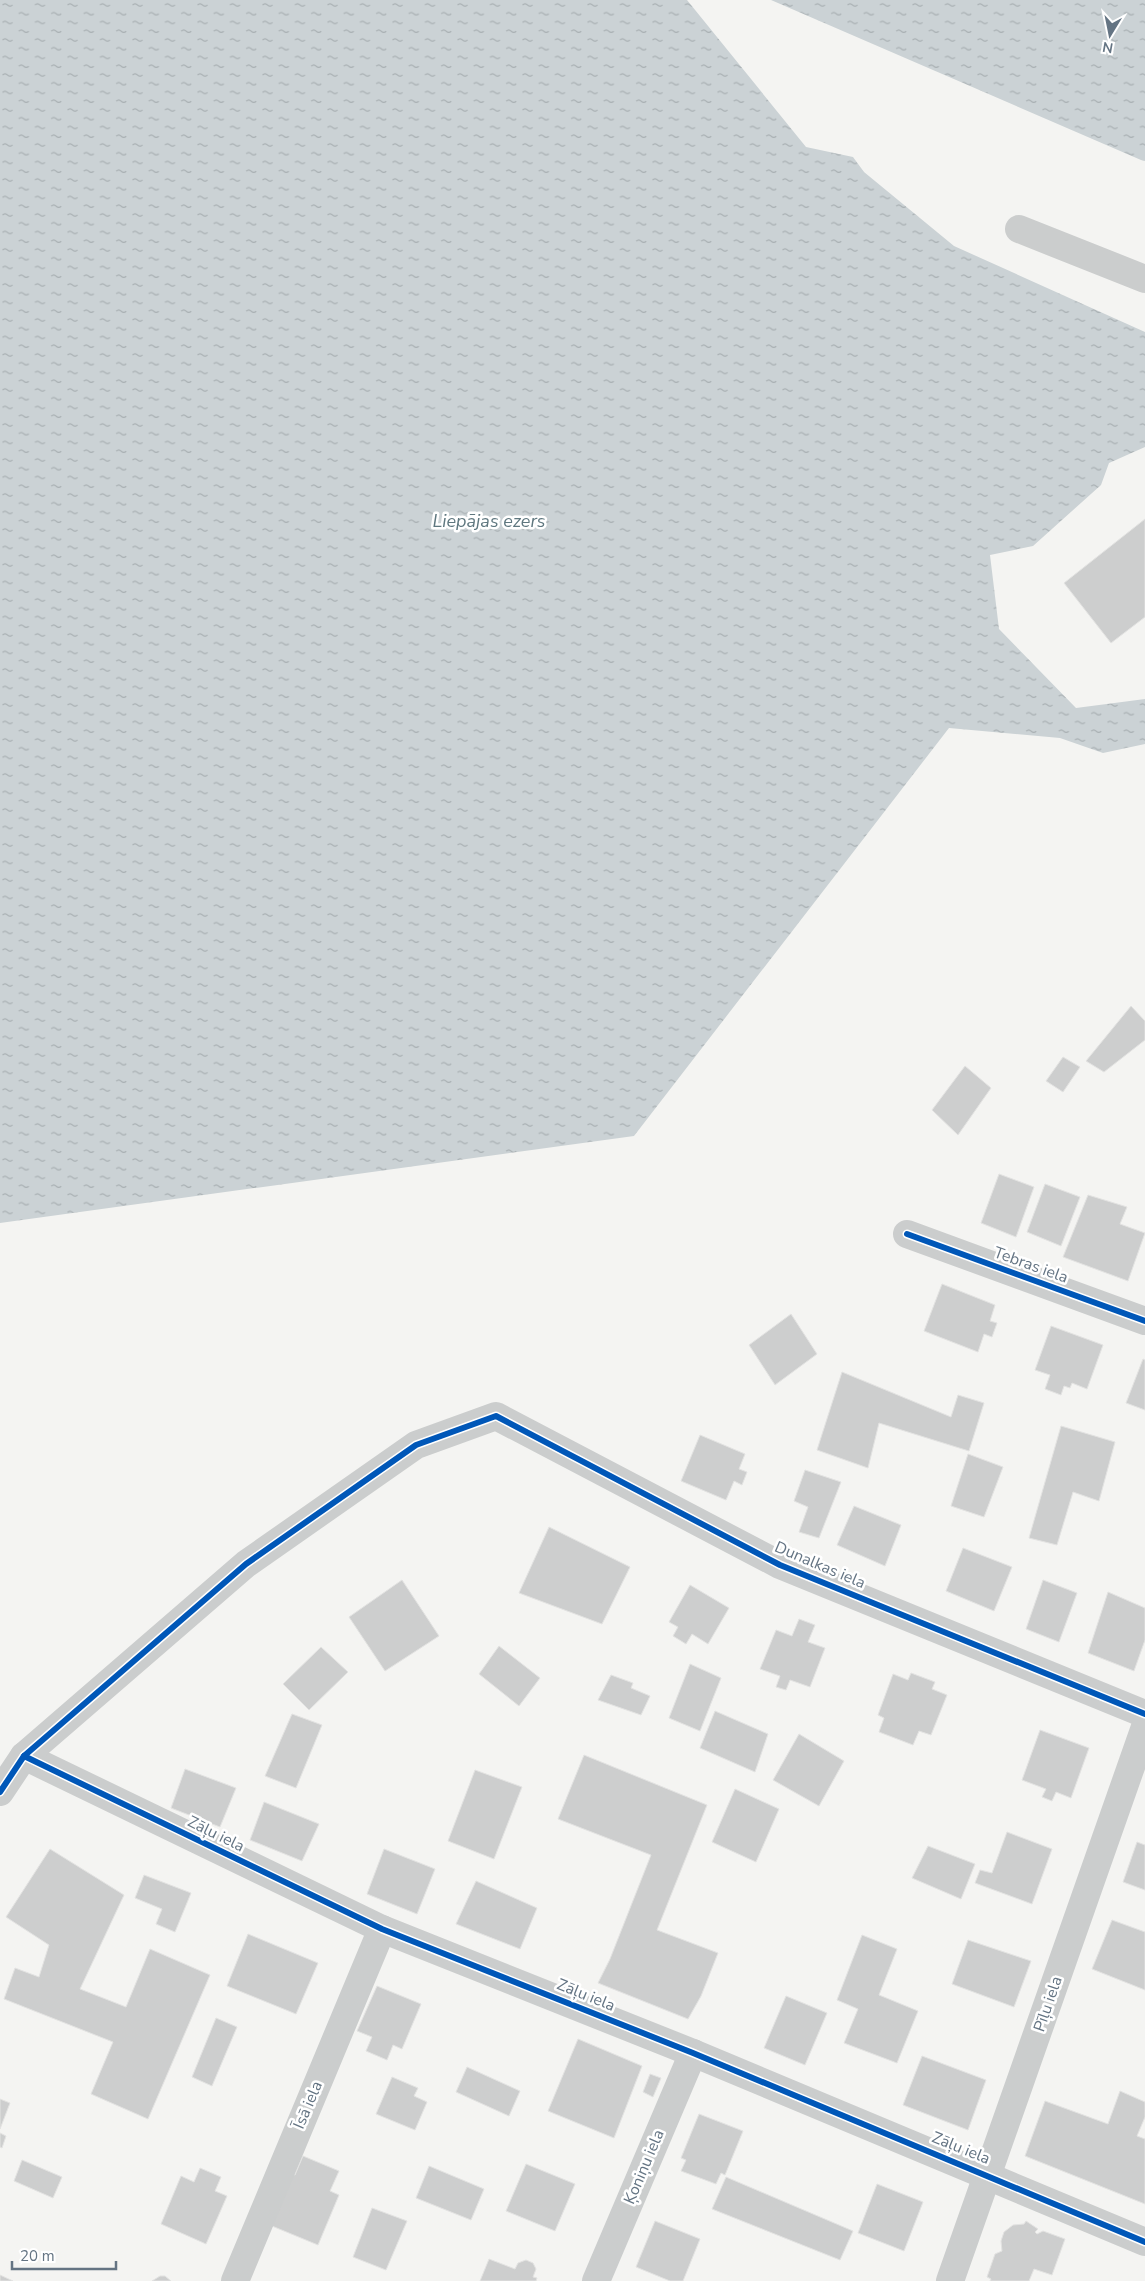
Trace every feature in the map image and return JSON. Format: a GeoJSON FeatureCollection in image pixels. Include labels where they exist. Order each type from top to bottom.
{"type":"FeatureCollection","features":[{"type":"Feature","properties":{"kind":"street"},"geometry":{"type":"LineString","coordinates":[[1018,228],[1145,279]]}},
{"type":"Feature","properties":{"kind":"street","name":"Tebras iela"},"geometry":{"type":"LineString","coordinates":[[907,1234],[1145,1321]]}},
{"type":"Feature","properties":{"kind":"street","name":"Dunalkas iela"},"geometry":{"type":"LineString","coordinates":[[24,1756],[246,1564],[416,1445],[496,1416],[780,1565],[1145,1714]]}},
{"type":"Feature","properties":{"kind":"street","name":"Pīļu iela"},"geometry":{"type":"LineString","coordinates":[[950,2281],[1145,1727]]}},
{"type":"Feature","properties":{"kind":"street"},"geometry":{"type":"LineString","coordinates":[[0,1792],[24,1756]]}},
{"type":"Feature","properties":{"kind":"street","name":"Zāļu iela"},"geometry":{"type":"LineString","coordinates":[[24,1756],[382,1929],[693,2053],[988,2174],[1145,2242]]}},
{"type":"Feature","properties":{"kind":"street","name":"Īsā iela"},"geometry":{"type":"LineString","coordinates":[[235,2281],[382,1929]]}},
{"type":"Feature","properties":{"kind":"street","name":"Ķoniņu iela"},"geometry":{"type":"LineString","coordinates":[[596,2281],[693,2053]]}},
{"type":"Feature","properties":{"kind":"water","name":"Liepājas ezers"},"geometry":{"type":"Polygon","coordinates":[[[0,0],[687,0],[806,147],[853,157],[864,172],[954,246],[1145,332],[1145,447],[1109,463],[1101,485],[1033,546],[990,555],[999,629],[1076,708],[1145,699],[1145,744],[1103,753],[1060,738],[949,728],[634,1136],[0,1223],[0,0]]]}},
{"type":"Feature","properties":{"kind":"water"},"geometry":{"type":"Polygon","coordinates":[[[771,0],[1145,0],[1145,161],[1141,160],[771,0]]]}},
{"type":"Feature","properties":{"kind":"building"},"geometry":{"type":"Polygon","coordinates":[[[1145,519],[1145,617],[1111,643],[1064,583],[1145,519]]]}},
{"type":"Feature","properties":{"kind":"building"},"geometry":{"type":"Polygon","coordinates":[[[1131,1006],[1145,1021],[1145,1040],[1104,1072],[1086,1061],[1131,1006]]]}},
{"type":"Feature","properties":{"kind":"building"},"geometry":{"type":"Polygon","coordinates":[[[1063,1057],[1080,1067],[1063,1092],[1046,1081],[1063,1057]]]}},
{"type":"Feature","properties":{"kind":"building"},"geometry":{"type":"Polygon","coordinates":[[[965,1066],[991,1088],[958,1135],[932,1110],[965,1066]]]}},
{"type":"Feature","properties":{"kind":"building"},"geometry":{"type":"Polygon","coordinates":[[[999,1174],[1034,1187],[1016,1237],[981,1223],[999,1174]]]}},
{"type":"Feature","properties":{"kind":"building"},"geometry":{"type":"Polygon","coordinates":[[[1045,1184],[1080,1197],[1061,1246],[1027,1232],[1045,1184]]]}},
{"type":"Feature","properties":{"kind":"building"},"geometry":{"type":"Polygon","coordinates":[[[1088,1195],[1127,1207],[1120,1224],[1145,1233],[1128,1281],[1063,1257],[1088,1195]]]}},
{"type":"Feature","properties":{"kind":"building"},"geometry":{"type":"Polygon","coordinates":[[[942,1284],[995,1305],[990,1321],[997,1323],[992,1337],[984,1334],[978,1352],[924,1331],[942,1284]]]}},
{"type":"Feature","properties":{"kind":"building"},"geometry":{"type":"Polygon","coordinates":[[[791,1314],[817,1354],[775,1385],[749,1345],[791,1314]]]}},
{"type":"Feature","properties":{"kind":"building"},"geometry":{"type":"Polygon","coordinates":[[[1051,1326],[1103,1345],[1087,1389],[1072,1383],[1070,1388],[1064,1386],[1061,1395],[1045,1389],[1050,1375],[1035,1370],[1051,1326]]]}},
{"type":"Feature","properties":{"kind":"building"},"geometry":{"type":"Polygon","coordinates":[[[1143,1359],[1145,1360],[1145,1410],[1126,1403],[1143,1359]]]}},
{"type":"Feature","properties":{"kind":"building"},"geometry":{"type":"Polygon","coordinates":[[[842,1372],[951,1417],[958,1395],[984,1403],[969,1451],[879,1423],[868,1468],[817,1450],[842,1372]]]}},
{"type":"Feature","properties":{"kind":"building"},"geometry":{"type":"Polygon","coordinates":[[[1061,1426],[1115,1442],[1099,1501],[1073,1492],[1057,1545],[1029,1538],[1061,1426]]]}},
{"type":"Feature","properties":{"kind":"building"},"geometry":{"type":"Polygon","coordinates":[[[700,1435],[745,1454],[739,1469],[747,1472],[742,1485],[734,1481],[726,1500],[681,1481],[700,1435]]]}},
{"type":"Feature","properties":{"kind":"building"},"geometry":{"type":"Polygon","coordinates":[[[968,1454],[1003,1467],[984,1517],[951,1506],[968,1454]]]}},
{"type":"Feature","properties":{"kind":"building"},"geometry":{"type":"Polygon","coordinates":[[[805,1470],[841,1482],[819,1538],[799,1532],[808,1507],[794,1501],[805,1470]]]}},
{"type":"Feature","properties":{"kind":"building"},"geometry":{"type":"Polygon","coordinates":[[[854,1506],[901,1525],[885,1566],[837,1545],[854,1506]]]}},
{"type":"Feature","properties":{"kind":"building"},"geometry":{"type":"Polygon","coordinates":[[[549,1527],[630,1567],[602,1624],[519,1593],[549,1527]]]}},
{"type":"Feature","properties":{"kind":"building"},"geometry":{"type":"Polygon","coordinates":[[[963,1548],[1012,1567],[994,1611],[946,1591],[963,1548]]]}},
{"type":"Feature","properties":{"kind":"building"},"geometry":{"type":"Polygon","coordinates":[[[402,1580],[439,1636],[385,1671],[349,1617],[402,1580]]]}},
{"type":"Feature","properties":{"kind":"building"},"geometry":{"type":"Polygon","coordinates":[[[1043,1580],[1077,1593],[1059,1642],[1026,1629],[1043,1580]]]}},
{"type":"Feature","properties":{"kind":"building"},"geometry":{"type":"Polygon","coordinates":[[[690,1585],[729,1608],[708,1644],[692,1634],[686,1644],[673,1636],[678,1627],[669,1622],[690,1585]]]}},
{"type":"Feature","properties":{"kind":"building"},"geometry":{"type":"Polygon","coordinates":[[[1108,1592],[1145,1608],[1145,1640],[1134,1671],[1088,1653],[1108,1592]]]}},
{"type":"Feature","properties":{"kind":"building"},"geometry":{"type":"Polygon","coordinates":[[[799,1619],[815,1625],[808,1642],[825,1648],[810,1687],[790,1680],[786,1690],[776,1687],[780,1676],[760,1669],[776,1630],[792,1636],[799,1619]]]}},
{"type":"Feature","properties":{"kind":"building"},"geometry":{"type":"Polygon","coordinates":[[[499,1646],[540,1678],[519,1706],[479,1674],[499,1646]]]}},
{"type":"Feature","properties":{"kind":"building"},"geometry":{"type":"Polygon","coordinates":[[[321,1647],[348,1672],[309,1710],[283,1684],[321,1647]]]}},
{"type":"Feature","properties":{"kind":"building"},"geometry":{"type":"Polygon","coordinates":[[[690,1664],[721,1678],[700,1731],[669,1718],[690,1664]]]}},
{"type":"Feature","properties":{"kind":"building"},"geometry":{"type":"Polygon","coordinates":[[[911,1673],[935,1682],[932,1689],[947,1695],[931,1735],[919,1731],[913,1745],[879,1732],[884,1718],[878,1715],[893,1674],[908,1680],[911,1673]]]}},
{"type":"Feature","properties":{"kind":"building"},"geometry":{"type":"Polygon","coordinates":[[[611,1675],[633,1683],[631,1688],[650,1696],[641,1715],[598,1700],[611,1675]]]}},
{"type":"Feature","properties":{"kind":"building"},"geometry":{"type":"Polygon","coordinates":[[[715,1711],[768,1734],[755,1772],[700,1748],[715,1711]]]}},
{"type":"Feature","properties":{"kind":"building"},"geometry":{"type":"Polygon","coordinates":[[[292,1714],[322,1725],[296,1788],[265,1776],[292,1714]]]}},
{"type":"Feature","properties":{"kind":"building"},"geometry":{"type":"Polygon","coordinates":[[[1040,1730],[1089,1748],[1071,1798],[1056,1792],[1052,1801],[1042,1797],[1046,1789],[1022,1780],[1040,1730]]]}},
{"type":"Feature","properties":{"kind":"building"},"geometry":{"type":"Polygon","coordinates":[[[799,1734],[844,1761],[819,1806],[773,1780],[799,1734]]]}},
{"type":"Feature","properties":{"kind":"building"},"geometry":{"type":"Polygon","coordinates":[[[584,1755],[707,1805],[657,1930],[718,1953],[701,1996],[688,2019],[598,1983],[610,1959],[651,1855],[558,1819],[584,1755]]]}},
{"type":"Feature","properties":{"kind":"building"},"geometry":{"type":"Polygon","coordinates":[[[185,1769],[236,1788],[220,1827],[171,1808],[185,1769]]]}},
{"type":"Feature","properties":{"kind":"building"},"geometry":{"type":"Polygon","coordinates":[[[475,1770],[522,1787],[494,1859],[448,1841],[475,1770]]]}},
{"type":"Feature","properties":{"kind":"building"},"geometry":{"type":"Polygon","coordinates":[[[735,1789],[779,1809],[756,1862],[712,1842],[735,1789]]]}},
{"type":"Feature","properties":{"kind":"building"},"geometry":{"type":"Polygon","coordinates":[[[264,1802],[319,1824],[302,1861],[250,1840],[264,1802]]]}},
{"type":"Feature","properties":{"kind":"building"},"geometry":{"type":"Polygon","coordinates":[[[1007,1832],[1052,1849],[1032,1904],[975,1883],[980,1870],[992,1873],[1007,1832]]]}},
{"type":"Feature","properties":{"kind":"building"},"geometry":{"type":"Polygon","coordinates":[[[1137,1842],[1145,1845],[1145,1890],[1123,1882],[1137,1842]]]}},
{"type":"Feature","properties":{"kind":"building"},"geometry":{"type":"Polygon","coordinates":[[[928,1846],[975,1864],[961,1899],[912,1878],[928,1846]]]}},
{"type":"Feature","properties":{"kind":"building"},"geometry":{"type":"Polygon","coordinates":[[[50,1849],[124,1895],[80,1989],[126,2007],[150,1949],[210,1975],[148,2119],[91,2094],[113,2042],[4,1999],[15,1968],[39,1977],[49,1945],[6,1917],[50,1849]]]}},
{"type":"Feature","properties":{"kind":"building"},"geometry":{"type":"Polygon","coordinates":[[[384,1849],[435,1869],[417,1914],[367,1894],[384,1849]]]}},
{"type":"Feature","properties":{"kind":"building"},"geometry":{"type":"Polygon","coordinates":[[[144,1875],[191,1893],[175,1932],[156,1924],[162,1909],[135,1898],[144,1875]]]}},
{"type":"Feature","properties":{"kind":"building"},"geometry":{"type":"Polygon","coordinates":[[[476,1881],[537,1908],[520,1949],[456,1924],[476,1881]]]}},
{"type":"Feature","properties":{"kind":"building"},"geometry":{"type":"Polygon","coordinates":[[[1112,1920],[1145,1932],[1145,1990],[1092,1969],[1112,1920]]]}},
{"type":"Feature","properties":{"kind":"building"},"geometry":{"type":"Polygon","coordinates":[[[248,1934],[318,1963],[296,2014],[227,1986],[248,1934]]]}},
{"type":"Feature","properties":{"kind":"building"},"geometry":{"type":"Polygon","coordinates":[[[862,1935],[897,1949],[879,1995],[918,2011],[897,2063],[844,2043],[858,2009],[837,2000],[862,1935]]]}},
{"type":"Feature","properties":{"kind":"building"},"geometry":{"type":"Polygon","coordinates":[[[968,1940],[1031,1961],[1014,2007],[952,1984],[968,1940]]]}},
{"type":"Feature","properties":{"kind":"building"},"geometry":{"type":"Polygon","coordinates":[[[377,1986],[421,2004],[402,2049],[393,2045],[387,2060],[366,2051],[372,2037],[357,2031],[377,1986]]]}},
{"type":"Feature","properties":{"kind":"building"},"geometry":{"type":"Polygon","coordinates":[[[786,1996],[827,2013],[805,2065],[764,2048],[786,1996]]]}},
{"type":"Feature","properties":{"kind":"building"},"geometry":{"type":"Polygon","coordinates":[[[216,2018],[237,2027],[212,2086],[192,2077],[216,2018]]]}},
{"type":"Feature","properties":{"kind":"building"},"geometry":{"type":"Polygon","coordinates":[[[578,2039],[642,2066],[614,2138],[548,2111],[578,2039]]]}},
{"type":"Feature","properties":{"kind":"building"},"geometry":{"type":"Polygon","coordinates":[[[922,2056],[986,2080],[968,2130],[903,2105],[922,2056]]]}},
{"type":"Feature","properties":{"kind":"building"},"geometry":{"type":"Polygon","coordinates":[[[467,2067],[520,2091],[509,2116],[456,2092],[467,2067]]]}},
{"type":"Feature","properties":{"kind":"building"},"geometry":{"type":"Polygon","coordinates":[[[650,2074],[661,2078],[653,2097],[643,2092],[650,2074]]]}},
{"type":"Feature","properties":{"kind":"building"},"geometry":{"type":"Polygon","coordinates":[[[392,2077],[418,2088],[414,2096],[427,2102],[415,2130],[376,2114],[392,2077]]]}},
{"type":"Feature","properties":{"kind":"building"},"geometry":{"type":"Polygon","coordinates":[[[1120,2091],[1145,2102],[1145,2117],[1137,2136],[1145,2139],[1145,2204],[1025,2156],[1045,2101],[1108,2124],[1120,2091]]]}},
{"type":"Feature","properties":{"kind":"building"},"geometry":{"type":"Polygon","coordinates":[[[0,2099],[10,2103],[0,2129],[0,2099]]]}},
{"type":"Feature","properties":{"kind":"building"},"geometry":{"type":"Polygon","coordinates":[[[699,2114],[743,2131],[725,2175],[721,2173],[716,2184],[681,2171],[686,2160],[681,2158],[699,2114]]]}},
{"type":"Feature","properties":{"kind":"building"},"geometry":{"type":"Polygon","coordinates":[[[0,2133],[6,2136],[2,2148],[0,2147],[0,2133]]]}},
{"type":"Feature","properties":{"kind":"building"},"geometry":{"type":"Polygon","coordinates":[[[303,2156],[339,2171],[330,2191],[339,2195],[318,2245],[272,2226],[292,2174],[295,2175],[303,2156]]]}},
{"type":"Feature","properties":{"kind":"building"},"geometry":{"type":"Polygon","coordinates":[[[22,2160],[62,2177],[53,2198],[14,2181],[22,2160]]]}},
{"type":"Feature","properties":{"kind":"building"},"geometry":{"type":"Polygon","coordinates":[[[526,2164],[575,2184],[555,2231],[506,2211],[526,2164]]]}},
{"type":"Feature","properties":{"kind":"building"},"geometry":{"type":"Polygon","coordinates":[[[429,2166],[484,2189],[471,2220],[416,2198],[429,2166]]]}},
{"type":"Feature","properties":{"kind":"building"},"geometry":{"type":"Polygon","coordinates":[[[200,2168],[221,2177],[215,2191],[227,2196],[206,2244],[161,2224],[181,2176],[194,2182],[200,2168]]]}},
{"type":"Feature","properties":{"kind":"building"},"geometry":{"type":"Polygon","coordinates":[[[726,2177],[853,2231],[840,2260],[712,2209],[726,2177]]]}},
{"type":"Feature","properties":{"kind":"building"},"geometry":{"type":"Polygon","coordinates":[[[877,2184],[923,2202],[904,2251],[858,2233],[877,2184]]]}},
{"type":"Feature","properties":{"kind":"building"},"geometry":{"type":"Polygon","coordinates":[[[372,2208],[407,2221],[386,2270],[353,2257],[372,2208]]]}},
{"type":"Feature","properties":{"kind":"building"},"geometry":{"type":"Polygon","coordinates":[[[655,2221],[700,2239],[683,2281],[670,2281],[636,2267],[655,2221]]]}},
{"type":"Feature","properties":{"kind":"building"},"geometry":{"type":"Polygon","coordinates":[[[1026,2221],[1038,2229],[1035,2232],[1037,2234],[1043,2231],[1065,2239],[1052,2275],[1034,2269],[1029,2281],[990,2281],[991,2279],[987,2277],[995,2254],[1002,2251],[1001,2241],[1004,2232],[1013,2225],[1024,2224],[1026,2221]]]}},
{"type":"Feature","properties":{"kind":"building"},"geometry":{"type":"Polygon","coordinates":[[[489,2259],[515,2269],[518,2263],[526,2260],[533,2263],[536,2269],[533,2277],[537,2278],[536,2281],[480,2281],[489,2259]]]}},
{"type":"Feature","properties":{"kind":"building"},"geometry":{"type":"Polygon","coordinates":[[[0,2275],[13,2281],[0,2281],[0,2275]]]}},
{"type":"Feature","properties":{"kind":"building"},"geometry":{"type":"Polygon","coordinates":[[[160,2276],[165,2276],[171,2281],[152,2281],[160,2276]]]}},
{"type":"Feature","properties":{"kind":"cycle path"},"geometry":{"type":"LineString","coordinates":[[907,1234],[1145,1321]]}},
{"type":"Feature","properties":{"kind":"cycle path"},"geometry":{"type":"LineString","coordinates":[[0,1792],[24,1756],[246,1564],[416,1445],[496,1416],[780,1565],[1145,1714]]}},
{"type":"Feature","properties":{"kind":"cycle path"},"geometry":{"type":"LineString","coordinates":[[24,1756],[382,1929],[693,2053],[1145,2242]]}}]}
